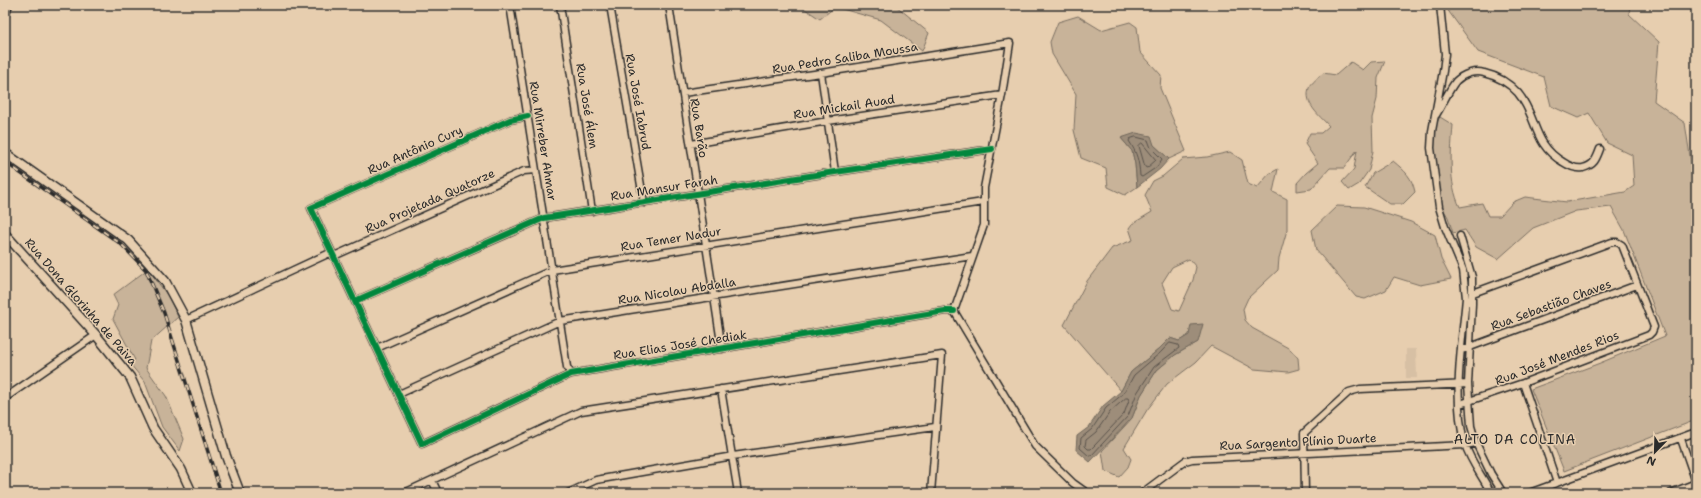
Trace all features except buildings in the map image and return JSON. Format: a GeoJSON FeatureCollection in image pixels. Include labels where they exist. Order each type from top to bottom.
{"type":"FeatureCollection","features":[{"type":"Feature","properties":{"kind":"street"},"geometry":{"type":"LineString","coordinates":[[5,15],[9,5]]}},
{"type":"Feature","properties":{"kind":"street","name":"Rua Mirreber Ahmar"},"geometry":{"type":"LineString","coordinates":[[510,5],[567,366],[571,374]]}},
{"type":"Feature","properties":{"kind":"street","name":"Rua José Álem"},"geometry":{"type":"LineString","coordinates":[[560,5],[592,211]]}},
{"type":"Feature","properties":{"kind":"street","name":"Rua José Iabrud"},"geometry":{"type":"LineString","coordinates":[[610,5],[644,203]]}},
{"type":"Feature","properties":{"kind":"street","name":"Rua Barão"},"geometry":{"type":"LineString","coordinates":[[669,5],[722,349]]}},
{"type":"Feature","properties":{"kind":"street"},"geometry":{"type":"LineString","coordinates":[[1440,5],[1445,54],[1434,118],[1431,148],[1436,190],[1445,226],[1463,270],[1466,298],[1460,385],[1461,424],[1465,445],[1491,493]]}},
{"type":"Feature","properties":{"kind":"street","name":"Rua Pedro Saliba Moussa"},"geometry":{"type":"LineString","coordinates":[[683,94],[1010,43],[1002,95]]}},
{"type":"Feature","properties":{"kind":"street"},"geometry":{"type":"LineString","coordinates":[[1434,118],[1456,81],[1462,76],[1479,71],[1491,74],[1506,82],[1518,93],[1526,105],[1540,141],[1552,156],[1568,166],[1580,169],[1591,166],[1596,160],[1600,149]]}},
{"type":"Feature","properties":{"kind":"street"},"geometry":{"type":"LineString","coordinates":[[821,73],[835,172]]}},
{"type":"Feature","properties":{"kind":"street"},"geometry":{"type":"LineString","coordinates":[[1002,95],[984,188],[984,225],[954,311],[1035,446],[1073,483],[1087,493]]}},
{"type":"Feature","properties":{"kind":"street","name":"Rua Mickail Auad"},"geometry":{"type":"LineString","coordinates":[[690,144],[828,120],[1002,95]]}},
{"type":"Feature","properties":{"kind":"street","name":"Rua Antônio Cury"},"geometry":{"type":"LineString","coordinates":[[333,254],[311,208],[510,120],[528,116]]}},
{"type":"Feature","properties":{"kind":"street","name":"Rua Mansur Farah"},"geometry":{"type":"LineString","coordinates":[[355,301],[544,218],[835,172],[992,150]]}},
{"type":"Feature","properties":{"kind":"street"},"geometry":{"type":"LineString","coordinates":[[5,153],[128,240],[165,281],[186,320],[226,456],[240,493]]}},
{"type":"Feature","properties":{"kind":"street","name":"Rua Projetada Quatorze"},"geometry":{"type":"LineString","coordinates":[[186,320],[524,171],[536,170]]}},
{"type":"Feature","properties":{"kind":"street","name":"Rua Temer Nadur"},"geometry":{"type":"LineString","coordinates":[[377,348],[552,270],[983,202]]}},
{"type":"Feature","properties":{"kind":"street","name":"Rua Dona Glorinha de Paiva"},"geometry":{"type":"LineString","coordinates":[[5,234],[96,335],[130,377],[153,428],[180,469],[192,493]]}},
{"type":"Feature","properties":{"kind":"street"},"geometry":{"type":"LineString","coordinates":[[1460,236],[1472,277],[1473,293],[1468,384],[1468,402],[1471,426],[1476,443],[1491,474],[1503,493]]}},
{"type":"Feature","properties":{"kind":"street"},"geometry":{"type":"LineString","coordinates":[[1473,293],[1612,242],[1617,242],[1622,245],[1637,285]]}},
{"type":"Feature","properties":{"kind":"street"},"geometry":{"type":"LineString","coordinates":[[333,254],[399,394]]}},
{"type":"Feature","properties":{"kind":"street","name":"Rua Nicolau Abdalla"},"geometry":{"type":"LineString","coordinates":[[399,394],[560,321],[972,256]]}},
{"type":"Feature","properties":{"kind":"street","name":"Rua José Mendes Rios"},"geometry":{"type":"LineString","coordinates":[[1460,404],[1523,383],[1649,335],[1654,327],[1637,285]]}},
{"type":"Feature","properties":{"kind":"street","name":"Rua Sebastião Chaves"},"geometry":{"type":"LineString","coordinates":[[1462,350],[1637,285]]}},
{"type":"Feature","properties":{"kind":"street"},"geometry":{"type":"LineString","coordinates":[[1466,298],[1472,304]]}},
{"type":"Feature","properties":{"kind":"street","name":"Rua Elias José Chediak"},"geometry":{"type":"LineString","coordinates":[[399,394],[422,444],[571,374],[945,311],[954,311]]}},
{"type":"Feature","properties":{"kind":"street"},"geometry":{"type":"LineString","coordinates":[[6,394],[96,335]]}},
{"type":"Feature","properties":{"kind":"street"},"geometry":{"type":"LineString","coordinates":[[404,493],[581,412],[942,355],[931,493]]}},
{"type":"Feature","properties":{"kind":"street"},"geometry":{"type":"LineString","coordinates":[[1523,383],[1557,483]]}},
{"type":"Feature","properties":{"kind":"street"},"geometry":{"type":"LineString","coordinates":[[1305,493],[1303,453],[1304,433],[1349,392],[1360,389],[1468,384]]}},
{"type":"Feature","properties":{"kind":"street"},"geometry":{"type":"LineString","coordinates":[[721,389],[738,493]]}},
{"type":"Feature","properties":{"kind":"street"},"geometry":{"type":"LineString","coordinates":[[568,493],[596,480],[733,456],[936,427]]}},
{"type":"Feature","properties":{"kind":"street"},"geometry":{"type":"LineString","coordinates":[[1529,493],[1681,439],[1696,432]]}},
{"type":"Feature","properties":{"kind":"street"},"geometry":{"type":"LineString","coordinates":[[1671,493],[1696,483],[1681,439]]}},
{"type":"Feature","properties":{"kind":"street","name":"Rua Sargento Plínio Duarte"},"geometry":{"type":"LineString","coordinates":[[1142,493],[1185,461],[1192,459],[1465,445],[1476,443]]}},
{"type":"Feature","properties":{"kind":"street"},"geometry":{"type":"LineString","coordinates":[[432,480],[438,493]]}},
{"type":"Feature","properties":{"kind":"shaded area"},"geometry":{"type":"Polygon","coordinates":[[[799,5],[895,5],[929,33],[922,51],[881,20],[835,7],[820,19],[799,5]]]}},
{"type":"Feature","properties":{"kind":"shaded area"},"geometry":{"type":"Polygon","coordinates":[[[1444,5],[1630,5],[1629,14],[1659,42],[1654,101],[1685,123],[1693,176],[1696,178],[1696,420],[1564,471],[1531,389],[1600,363],[1665,336],[1624,230],[1611,207],[1576,211],[1533,228],[1498,259],[1476,247],[1465,230],[1453,233],[1448,217],[1440,204],[1434,153],[1433,129],[1440,117],[1453,125],[1451,167],[1456,197],[1460,207],[1482,203],[1488,216],[1500,216],[1513,202],[1525,197],[1567,202],[1625,192],[1634,186],[1632,155],[1607,143],[1589,113],[1578,118],[1551,106],[1544,77],[1478,52],[1444,5]]]}},
{"type":"Feature","properties":{"kind":"shaded area"},"geometry":{"type":"Polygon","coordinates":[[[1078,16],[1101,30],[1130,22],[1137,27],[1140,52],[1161,75],[1160,88],[1186,151],[1169,159],[1154,145],[1121,138],[1132,151],[1137,187],[1125,195],[1108,187],[1106,168],[1081,158],[1074,130],[1076,94],[1052,54],[1050,42],[1058,22],[1078,16]]]}},
{"type":"Feature","properties":{"kind":"shaded area"},"geometry":{"type":"Polygon","coordinates":[[[1385,61],[1378,78],[1377,99],[1372,118],[1373,151],[1369,170],[1359,184],[1349,190],[1342,182],[1354,169],[1357,150],[1344,168],[1330,168],[1311,189],[1297,191],[1297,183],[1318,163],[1305,144],[1310,133],[1321,133],[1329,126],[1310,104],[1308,94],[1310,86],[1323,73],[1336,75],[1351,62],[1363,70],[1371,62],[1385,61]]]}},
{"type":"Feature","properties":{"kind":"shaded area"},"geometry":{"type":"Polygon","coordinates":[[[1230,152],[1242,160],[1248,184],[1257,188],[1269,174],[1278,169],[1273,192],[1287,199],[1287,230],[1279,258],[1278,270],[1248,298],[1243,309],[1245,320],[1252,328],[1290,349],[1298,358],[1299,369],[1288,372],[1254,369],[1211,346],[1196,362],[1167,384],[1147,410],[1124,448],[1131,459],[1128,467],[1119,477],[1105,471],[1102,451],[1132,418],[1141,395],[1157,370],[1175,355],[1198,342],[1189,335],[1179,341],[1170,338],[1131,372],[1121,391],[1064,325],[1087,281],[1112,248],[1133,240],[1129,228],[1132,224],[1152,212],[1145,195],[1153,181],[1163,176],[1183,159],[1207,157],[1230,152]],[[1189,259],[1172,267],[1162,283],[1172,309],[1179,311],[1193,280],[1196,267],[1189,259]]]}},
{"type":"Feature","properties":{"kind":"shaded area"},"geometry":{"type":"Polygon","coordinates":[[[1393,161],[1401,168],[1412,182],[1415,192],[1403,204],[1390,204],[1365,187],[1373,173],[1393,161]]]}},
{"type":"Feature","properties":{"kind":"shaded area"},"geometry":{"type":"Polygon","coordinates":[[[1337,206],[1364,207],[1411,222],[1435,235],[1441,259],[1451,279],[1420,285],[1394,277],[1386,290],[1365,299],[1356,297],[1316,250],[1312,230],[1337,206]]]}},
{"type":"Feature","properties":{"kind":"shaded area"},"geometry":{"type":"Polygon","coordinates":[[[148,269],[168,296],[178,317],[151,341],[146,368],[166,396],[184,439],[180,451],[162,427],[145,382],[130,364],[135,360],[113,319],[118,305],[113,295],[148,269]]]}},
{"type":"Feature","properties":{"kind":"shaded area"},"geometry":{"type":"Polygon","coordinates":[[[1406,349],[1416,349],[1417,378],[1406,378],[1406,349]]]}},
{"type":"Feature","properties":{"kind":"water"},"geometry":{"type":"Polygon","coordinates":[[[1136,133],[1151,136],[1154,145],[1169,159],[1160,169],[1137,187],[1132,151],[1121,138],[1136,133]]]}},
{"type":"Feature","properties":{"kind":"water"},"geometry":{"type":"Polygon","coordinates":[[[1203,324],[1198,342],[1175,355],[1157,370],[1141,395],[1132,418],[1090,462],[1076,450],[1077,436],[1089,427],[1103,406],[1121,391],[1131,372],[1170,338],[1179,341],[1189,335],[1191,325],[1203,324]]]}},
{"type":"Feature","properties":{"kind":"railway"},"geometry":{"type":"LineString","coordinates":[[5,162],[121,244],[146,270],[164,313],[221,493]]}},
{"type":"Feature","properties":{"kind":"cycle path"},"geometry":{"type":"LineString","coordinates":[[528,116],[510,120],[311,208],[422,444],[571,374],[945,311],[954,311]]}},
{"type":"Feature","properties":{"kind":"cycle path"},"geometry":{"type":"LineString","coordinates":[[355,301],[544,218],[992,149]]}},
{"type":"Feature","properties":{"kind":"district","name":"ALTO DA COLINA"},"geometry":{"type":"Point","coordinates":[1515,439]}}]}
